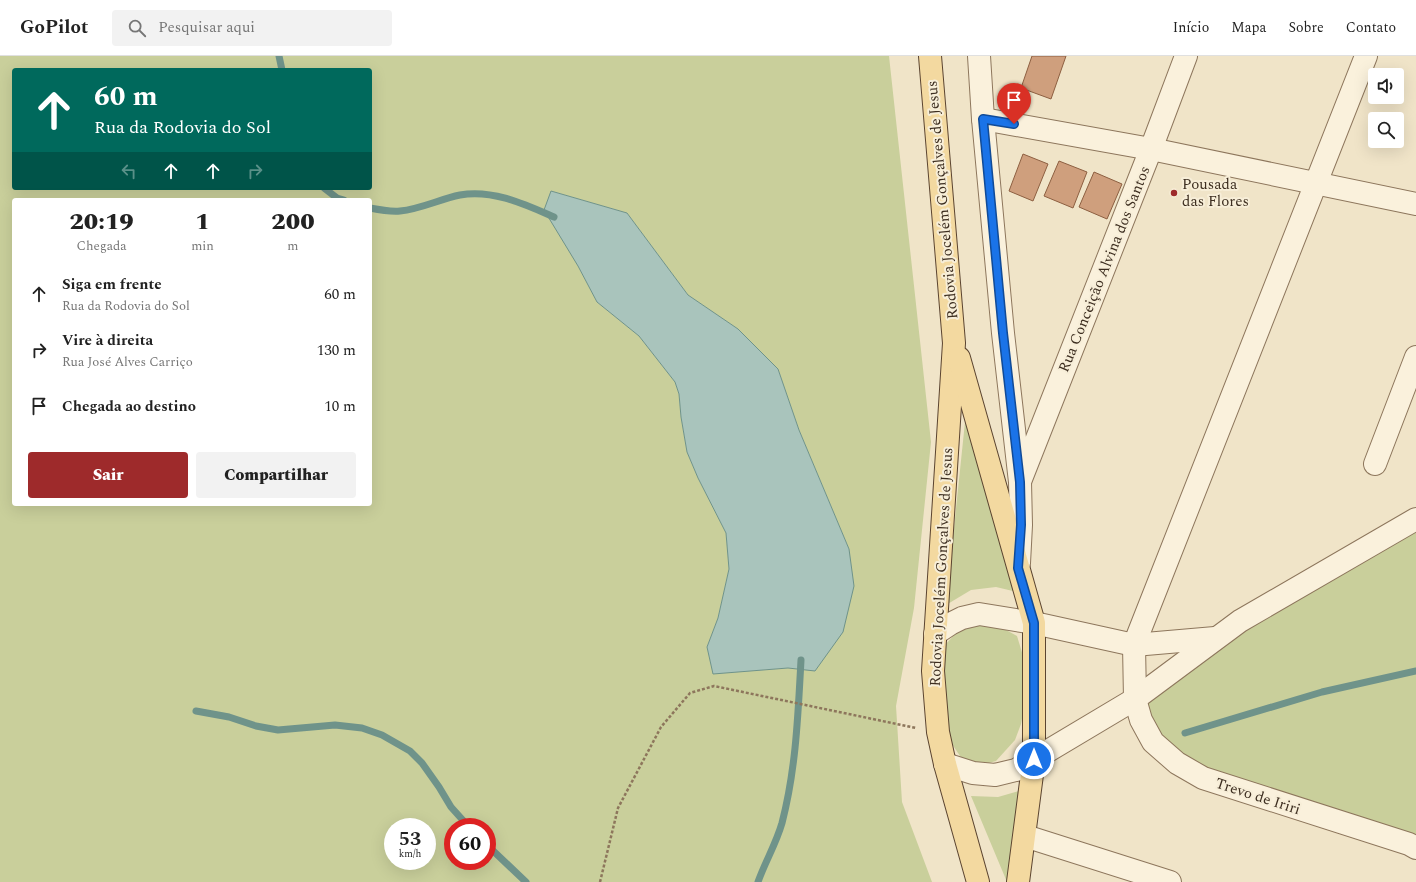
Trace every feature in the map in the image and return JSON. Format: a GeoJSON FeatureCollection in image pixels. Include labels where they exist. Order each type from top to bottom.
{"type":"FeatureCollection","features":[{"type":"Feature","properties":{"kind":"main road","name":"Rodovia Jocelém Gonçalves de Jesus"},"geometry":{"type":"LineString","coordinates":[[930,56],[954,343],[933,670],[938,732],[945,764],[978,882]]}},
{"type":"Feature","properties":{"kind":"main road","name":"Rodovia Jocelém Gonçalves de Jesus"},"geometry":{"type":"LineString","coordinates":[[954,343],[1034,623],[1034,759],[1018,882]]}},
{"type":"Feature","properties":{"kind":"street"},"geometry":{"type":"LineString","coordinates":[[979,56],[983,119],[1003,333],[1020,482],[1021,525],[1018,568]]}},
{"type":"Feature","properties":{"kind":"street","name":"Rua Conceição Alvina dos Santos"},"geometry":{"type":"LineString","coordinates":[[1020,482],[1186,56]]}},
{"type":"Feature","properties":{"kind":"street"},"geometry":{"type":"LineString","coordinates":[[1134,645],[1366,56]]}},
{"type":"Feature","properties":{"kind":"street"},"geometry":{"type":"LineString","coordinates":[[983,119],[1151,149],[1416,204]]}},
{"type":"Feature","properties":{"kind":"street"},"geometry":{"type":"LineString","coordinates":[[1375,464],[1416,357]]}},
{"type":"Feature","properties":{"kind":"street"},"geometry":{"type":"LineString","coordinates":[[945,764],[973,773],[995,775],[1016,770],[1135,699],[1215,638],[1240,621],[1416,519]]}},
{"type":"Feature","properties":{"kind":"street"},"geometry":{"type":"LineString","coordinates":[[936,634],[962,618],[979,614],[1034,623],[1134,645],[1215,638]]}},
{"type":"Feature","properties":{"kind":"street","name":"Trevo de Iriri"},"geometry":{"type":"LineString","coordinates":[[1134,645],[1135,699],[1141,720],[1153,742],[1178,763],[1203,778],[1409,844],[1416,848]]}},
{"type":"Feature","properties":{"kind":"street"},"geometry":{"type":"LineString","coordinates":[[1025,836],[1170,882]]}},
{"type":"Feature","properties":{"kind":"path"},"geometry":{"type":"LineString","coordinates":[[600,882],[618,808],[661,727],[690,693],[714,686],[938,732]]}},
{"type":"Feature","properties":{"kind":"green space"},"geometry":{"type":"Polygon","coordinates":[[[0,56],[889,56],[931,442],[914,608],[896,706],[902,802],[932,882],[0,882],[0,56]],[[551,191],[578,266],[597,302],[639,336],[675,382],[679,394],[687,452],[698,478],[726,533],[729,569],[718,618],[707,647],[713,673],[788,668],[815,670],[849,549],[799,430],[778,369],[738,329],[688,295],[627,213],[551,191]]]}},
{"type":"Feature","properties":{"kind":"green space"},"geometry":{"type":"Polygon","coordinates":[[[965,422],[1026,594],[996,587],[971,590],[946,605],[965,422]]]}},
{"type":"Feature","properties":{"kind":"green space"},"geometry":{"type":"Polygon","coordinates":[[[1416,530],[1416,849],[1218,783],[1162,745],[1140,699],[1236,630],[1416,530]]]}},
{"type":"Feature","properties":{"kind":"green space"},"geometry":{"type":"Polygon","coordinates":[[[973,624],[997,625],[1017,636],[1024,659],[1028,686],[1021,724],[1015,740],[996,761],[977,766],[962,759],[952,744],[940,707],[944,646],[957,632],[973,624]]]}},
{"type":"Feature","properties":{"kind":"green space"},"geometry":{"type":"Polygon","coordinates":[[[1033,787],[1010,882],[1007,882],[971,796],[998,797],[1033,787]]]}},
{"type":"Feature","properties":{"kind":"water"},"geometry":{"type":"Polygon","coordinates":[[[551,191],[627,213],[688,295],[738,329],[778,369],[799,430],[849,549],[854,586],[843,632],[815,671],[788,668],[713,674],[707,647],[718,618],[729,569],[726,533],[698,478],[687,452],[679,394],[675,382],[639,336],[597,302],[578,266],[544,210],[551,191]]]}},
{"type":"Feature","properties":{"kind":"building"},"geometry":{"type":"Polygon","coordinates":[[[1032,56],[1066,56],[1051,99],[1021,88],[1032,56]]]}},
{"type":"Feature","properties":{"kind":"building"},"geometry":{"type":"Polygon","coordinates":[[[1023,154],[1048,164],[1033,201],[1009,191],[1023,154]]]}},
{"type":"Feature","properties":{"kind":"building"},"geometry":{"type":"Polygon","coordinates":[[[1059,161],[1087,172],[1073,208],[1044,196],[1059,161]]]}},
{"type":"Feature","properties":{"kind":"building"},"geometry":{"type":"Polygon","coordinates":[[[1094,172],[1122,184],[1107,219],[1079,207],[1094,172]]]}},
{"type":"Feature","properties":{"kind":"waterway"},"geometry":{"type":"LineString","coordinates":[[279,56],[282,68]]}},
{"type":"Feature","properties":{"kind":"waterway"},"geometry":{"type":"LineString","coordinates":[[327,190],[337,198]]}},
{"type":"Feature","properties":{"kind":"waterway"},"geometry":{"type":"LineString","coordinates":[[372,208],[389,211],[408,210],[460,195],[484,194],[508,199],[554,217]]}},
{"type":"Feature","properties":{"kind":"waterway"},"geometry":{"type":"LineString","coordinates":[[758,882],[780,831],[787,803],[796,742],[801,660]]}},
{"type":"Feature","properties":{"kind":"waterway"},"geometry":{"type":"LineString","coordinates":[[1185,733],[1322,692],[1416,671]]}},
{"type":"Feature","properties":{"kind":"waterway"},"geometry":{"type":"LineString","coordinates":[[196,711],[229,717],[256,726],[278,730],[335,725],[362,728],[382,735],[410,751],[422,763],[451,807],[461,818]]}},
{"type":"Feature","properties":{"kind":"waterway"},"geometry":{"type":"LineString","coordinates":[[496,854],[526,882]]}},
{"type":"Feature","properties":{"kind":"place","name":"Pousada das Flores"},"geometry":{"type":"Point","coordinates":[1174,193]}},
{"type":"Feature","properties":{"kind":"route"},"geometry":{"type":"LineString","coordinates":[[1014,124],[983,119],[1003,333],[1020,482],[1021,525],[1018,568],[1034,623],[1034,759]]}}]}
